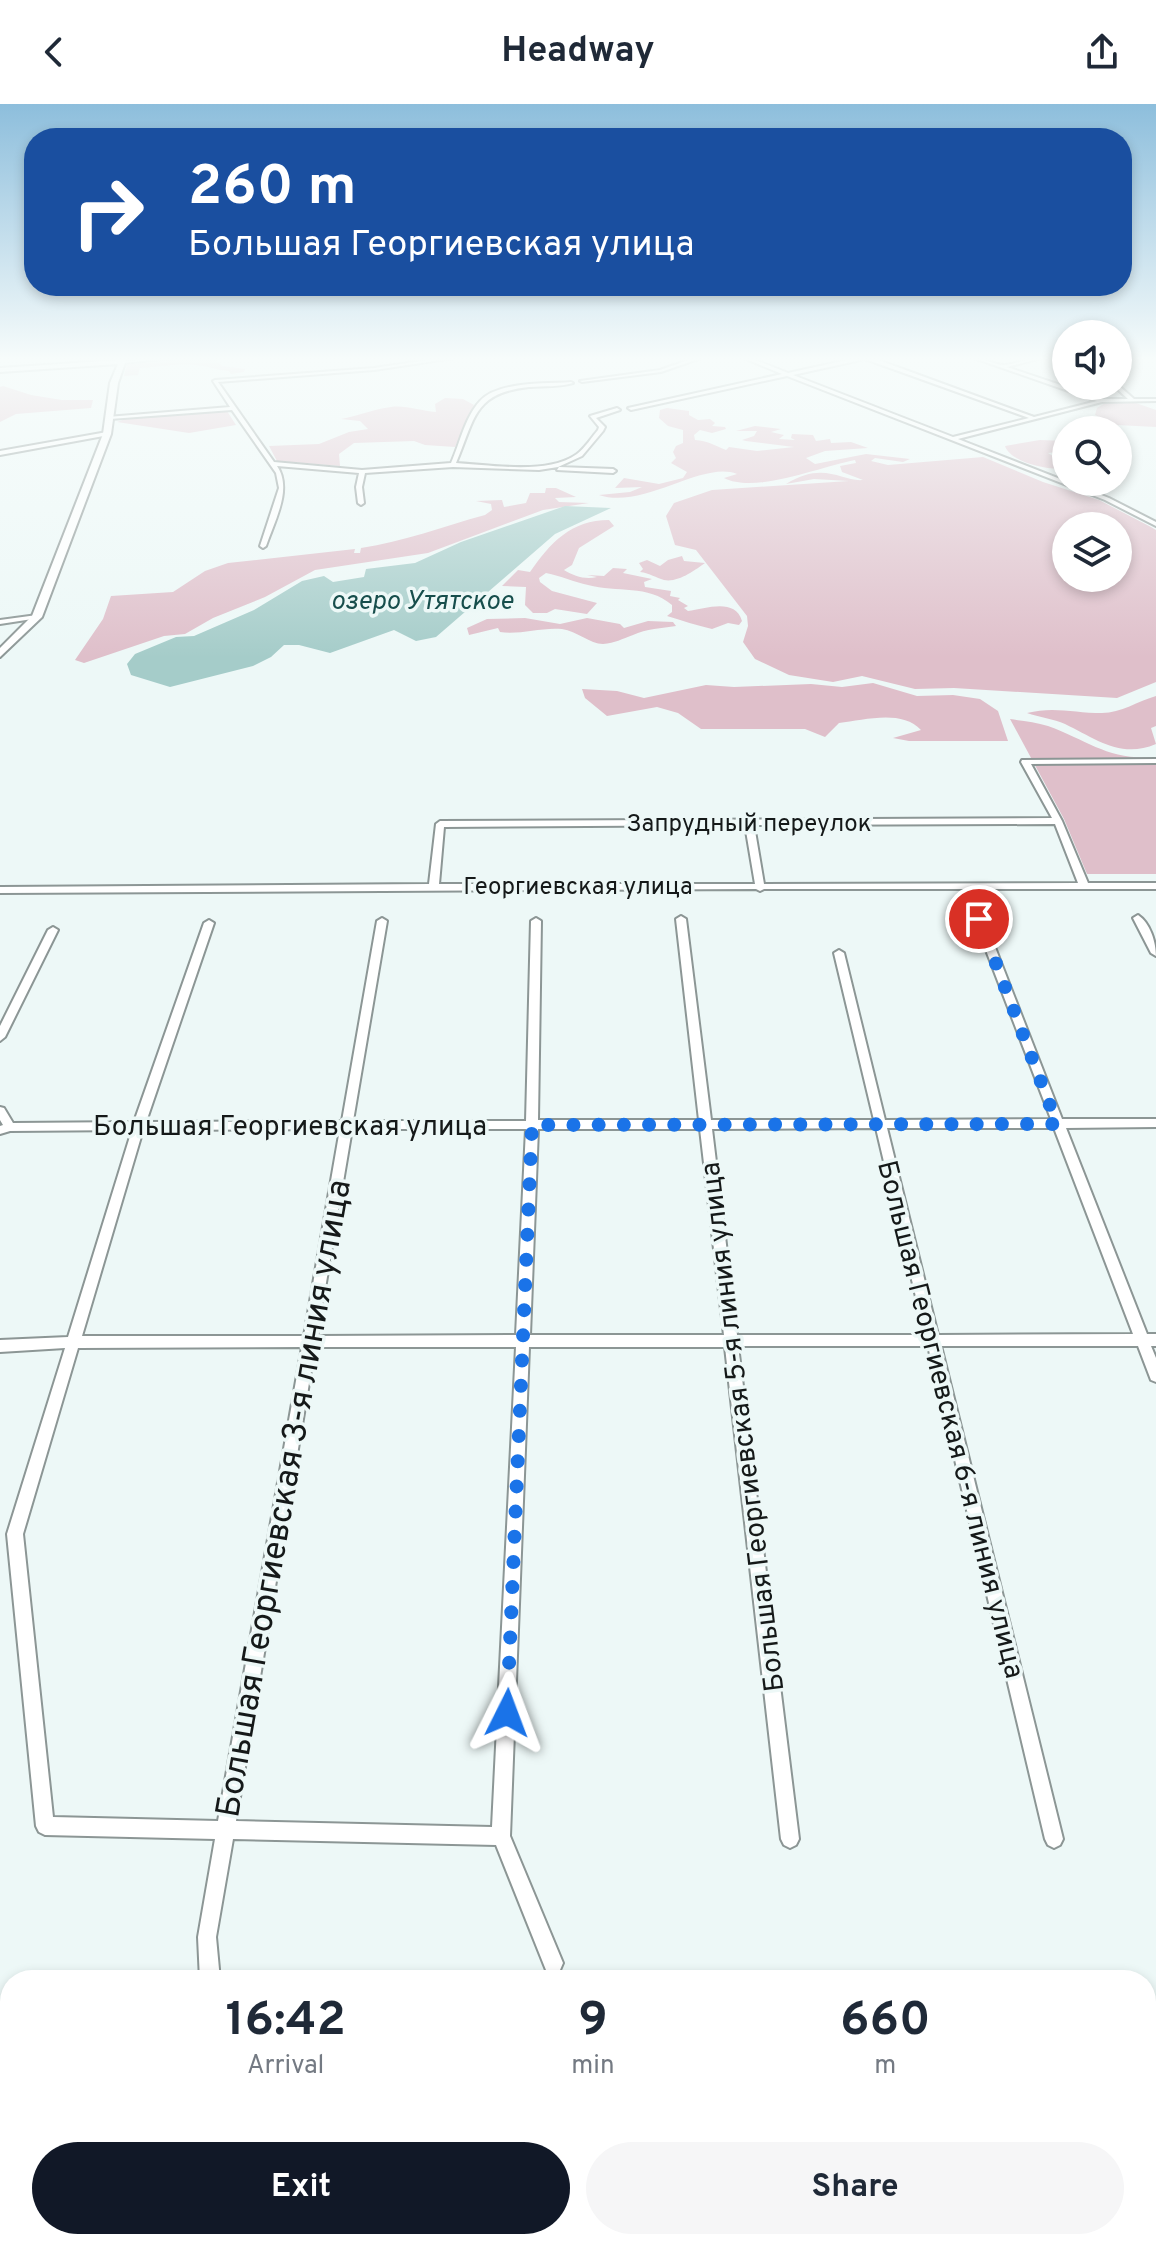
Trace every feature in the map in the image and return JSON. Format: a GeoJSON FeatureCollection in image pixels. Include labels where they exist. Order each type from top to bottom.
{"type":"FeatureCollection","features":[{"type":"Feature","properties":{"kind":"street"},"geometry":{"type":"LineString","coordinates":[[0,654],[37,617],[98,457]]}},
{"type":"Feature","properties":{"kind":"street"},"geometry":{"type":"LineString","coordinates":[[263,546],[282,488],[270,457]]}},
{"type":"Feature","properties":{"kind":"street"},"geometry":{"type":"LineString","coordinates":[[453,465],[457,457]]}},
{"type":"Feature","properties":{"kind":"street"},"geometry":{"type":"LineString","coordinates":[[539,468],[558,465],[575,457]]}},
{"type":"Feature","properties":{"kind":"street"},"geometry":{"type":"LineString","coordinates":[[998,457],[1131,509],[1156,524]]}},
{"type":"Feature","properties":{"kind":"street"},"geometry":{"type":"LineString","coordinates":[[275,464],[362,472],[453,465],[613,471]]}},
{"type":"Feature","properties":{"kind":"street"},"geometry":{"type":"LineString","coordinates":[[361,503],[359,487],[362,472]]}},
{"type":"Feature","properties":{"kind":"street"},"geometry":{"type":"LineString","coordinates":[[0,622],[37,617]]}},
{"type":"Feature","properties":{"kind":"street"},"geometry":{"type":"LineString","coordinates":[[1084,886],[1058,821],[1025,762],[1156,761]]}},
{"type":"Feature","properties":{"kind":"street","name":"Запрудный переулок"},"geometry":{"type":"LineString","coordinates":[[434,885],[440,824],[1058,821]]}},
{"type":"Feature","properties":{"kind":"street"},"geometry":{"type":"LineString","coordinates":[[749,823],[760,888]]}},
{"type":"Feature","properties":{"kind":"street","name":"Георгиевская улица"},"geometry":{"type":"LineString","coordinates":[[0,890],[434,885],[760,888],[1156,886]]}},
{"type":"Feature","properties":{"kind":"street"},"geometry":{"type":"LineString","coordinates":[[1138,918],[1156,953]]}},
{"type":"Feature","properties":{"kind":"street","name":"Большая Георгиевская 5-я линия улица"},"geometry":{"type":"LineString","coordinates":[[681,919],[790,1839]]}},
{"type":"Feature","properties":{"kind":"street"},"geometry":{"type":"LineString","coordinates":[[979,919],[1057,1124],[1149,1340],[1156,1376]]}},
{"type":"Feature","properties":{"kind":"street","name":"Большая Георгиевская 3-я линия улица"},"geometry":{"type":"LineString","coordinates":[[209,1970],[207,1937],[382,921]]}},
{"type":"Feature","properties":{"kind":"street"},"geometry":{"type":"LineString","coordinates":[[536,921],[524,1342],[501,1836],[553,1963]]}},
{"type":"Feature","properties":{"kind":"street"},"geometry":{"type":"LineString","coordinates":[[209,923],[139,1125],[15,1534],[45,1826],[501,1836]]}},
{"type":"Feature","properties":{"kind":"street"},"geometry":{"type":"LineString","coordinates":[[0,1037],[53,930]]}},
{"type":"Feature","properties":{"kind":"street","name":"Большая Георгиевская 6-я линия улица"},"geometry":{"type":"LineString","coordinates":[[839,953],[1054,1839]]}},
{"type":"Feature","properties":{"kind":"street"},"geometry":{"type":"LineString","coordinates":[[0,1111],[5,1128]]}},
{"type":"Feature","properties":{"kind":"street","name":"Большая Георгиевская улица"},"geometry":{"type":"LineString","coordinates":[[5,1128],[345,1124],[706,1126],[1156,1123]]}},
{"type":"Feature","properties":{"kind":"street"},"geometry":{"type":"LineString","coordinates":[[0,1346],[75,1342],[1149,1340]]}},
{"type":"Feature","properties":{"kind":"shaded area"},"geometry":{"type":"Polygon","coordinates":[[[275,457],[339,457],[340,466],[277,461],[275,457]]]}},
{"type":"Feature","properties":{"kind":"shaded area"},"geometry":{"type":"Polygon","coordinates":[[[676,457],[808,457],[806,458],[815,464],[850,457],[910,459],[903,462],[875,458],[871,461],[888,465],[983,457],[1052,485],[1052,496],[1087,496],[1099,500],[1122,512],[1052,512],[1052,592],[1132,592],[1132,517],[1156,530],[1156,682],[1117,698],[954,688],[915,689],[862,676],[833,682],[789,675],[755,659],[743,642],[748,626],[747,616],[696,550],[675,545],[666,516],[674,503],[712,490],[849,481],[814,479],[786,484],[799,477],[822,473],[863,480],[842,472],[840,466],[856,463],[855,460],[770,481],[737,482],[724,478],[737,474],[723,471],[707,473],[634,496],[616,498],[599,495],[630,492],[642,487],[615,488],[624,478],[659,484],[683,478],[687,472],[671,463],[676,457]]]}},
{"type":"Feature","properties":{"kind":"shaded area"},"geometry":{"type":"Polygon","coordinates":[[[1015,457],[1052,457],[1052,468],[1015,457]]]}},
{"type":"Feature","properties":{"kind":"shaded area"},"geometry":{"type":"Polygon","coordinates":[[[546,488],[556,488],[576,497],[555,498],[559,502],[589,503],[543,510],[428,553],[315,570],[185,634],[164,636],[84,663],[75,660],[103,619],[111,596],[173,592],[205,571],[228,563],[355,549],[354,553],[360,553],[361,548],[392,542],[485,515],[492,510],[491,504],[476,501],[502,500],[504,507],[526,503],[530,493],[545,493],[546,488]]]}},
{"type":"Feature","properties":{"kind":"shaded area"},"geometry":{"type":"Polygon","coordinates":[[[609,520],[614,526],[579,548],[572,565],[564,570],[588,578],[597,577],[587,575],[604,576],[613,568],[627,569],[623,573],[652,579],[644,582],[645,587],[671,591],[670,596],[680,598],[678,600],[688,606],[684,608],[688,611],[719,606],[733,609],[742,621],[739,625],[728,623],[712,629],[700,626],[667,616],[672,612],[672,605],[653,594],[583,584],[546,573],[539,578],[540,582],[552,591],[597,603],[587,614],[555,609],[547,613],[533,613],[525,605],[526,587],[502,586],[518,570],[530,572],[563,535],[583,524],[609,520]]]}},
{"type":"Feature","properties":{"kind":"shaded area"},"geometry":{"type":"Polygon","coordinates":[[[682,556],[684,561],[705,563],[675,580],[664,580],[640,572],[643,569],[639,563],[647,560],[660,566],[682,556]]]}},
{"type":"Feature","properties":{"kind":"shaded area"},"geometry":{"type":"Polygon","coordinates":[[[525,618],[560,624],[587,618],[620,624],[624,628],[648,621],[673,622],[676,626],[643,631],[603,644],[562,629],[508,633],[500,632],[498,628],[469,635],[467,628],[487,619],[525,618]]]}},
{"type":"Feature","properties":{"kind":"shaded area"},"geometry":{"type":"Polygon","coordinates":[[[873,683],[917,696],[953,695],[980,699],[998,711],[1008,741],[909,741],[893,738],[921,730],[904,720],[893,718],[839,723],[825,737],[805,729],[701,729],[678,713],[657,707],[607,716],[585,698],[582,689],[617,691],[644,698],[706,685],[811,684],[842,687],[873,683]]]}},
{"type":"Feature","properties":{"kind":"shaded area"},"geometry":{"type":"Polygon","coordinates":[[[1156,696],[1156,726],[1151,728],[1156,744],[1143,748],[1109,745],[1061,722],[1027,713],[1055,710],[1109,712],[1156,696]]]}},
{"type":"Feature","properties":{"kind":"shaded area"},"geometry":{"type":"Polygon","coordinates":[[[1010,719],[1048,726],[1112,753],[1156,757],[1156,874],[1087,874],[1064,819],[1010,719]]]}},
{"type":"Feature","properties":{"kind":"water","name":"озеро Утятское"},"geometry":{"type":"Polygon","coordinates":[[[565,506],[611,508],[555,534],[436,637],[416,641],[394,630],[330,653],[299,645],[284,645],[271,657],[253,666],[170,687],[131,675],[127,664],[135,654],[176,637],[194,636],[254,610],[302,581],[324,576],[333,582],[364,577],[366,569],[415,563],[461,542],[565,506]]]}},
{"type":"Feature","properties":{"kind":"route"},"geometry":{"type":"LineString","coordinates":[[507,1713],[532,1125],[1057,1124],[979,919]]}}]}
